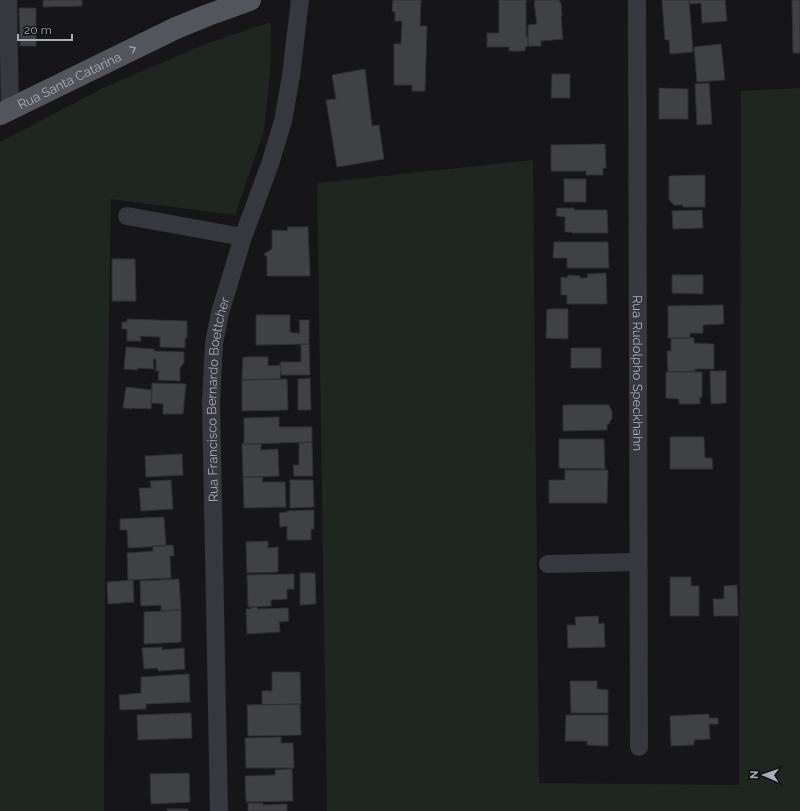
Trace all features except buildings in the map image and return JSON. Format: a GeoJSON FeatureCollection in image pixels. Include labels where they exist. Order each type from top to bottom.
{"type":"FeatureCollection","features":[{"type":"Feature","properties":{"kind":"main road","name":"Rua Santa Catarina"},"geometry":{"type":"LineString","coordinates":[[5,111],[176,28],[208,14],[250,0]]}},
{"type":"Feature","properties":{"kind":"street"},"geometry":{"type":"LineString","coordinates":[[5,111],[8,0]]}},
{"type":"Feature","properties":{"kind":"street","name":"Rua Francisco Bernardo Boettcher"},"geometry":{"type":"LineString","coordinates":[[219,811],[211,402],[214,343],[220,313],[243,237],[283,121],[291,76],[300,0]]}},
{"type":"Feature","properties":{"kind":"street","name":"Rua Rudolpho Speckhahn"},"geometry":{"type":"LineString","coordinates":[[637,0],[639,747]]}},
{"type":"Feature","properties":{"kind":"street"},"geometry":{"type":"LineString","coordinates":[[127,216],[243,237]]}},
{"type":"Feature","properties":{"kind":"street"},"geometry":{"type":"LineString","coordinates":[[548,564],[638,562]]}},
{"type":"Feature","properties":{"kind":"shaded area"},"geometry":{"type":"Polygon","coordinates":[[[271,22],[271,62],[264,131],[235,215],[111,199],[105,582],[104,811],[0,811],[0,142],[105,87],[203,45],[271,22]]]}},
{"type":"Feature","properties":{"kind":"shaded area"},"geometry":{"type":"Polygon","coordinates":[[[800,88],[800,811],[327,811],[317,183],[533,160],[539,783],[739,785],[741,91],[800,88]]]}}]}
